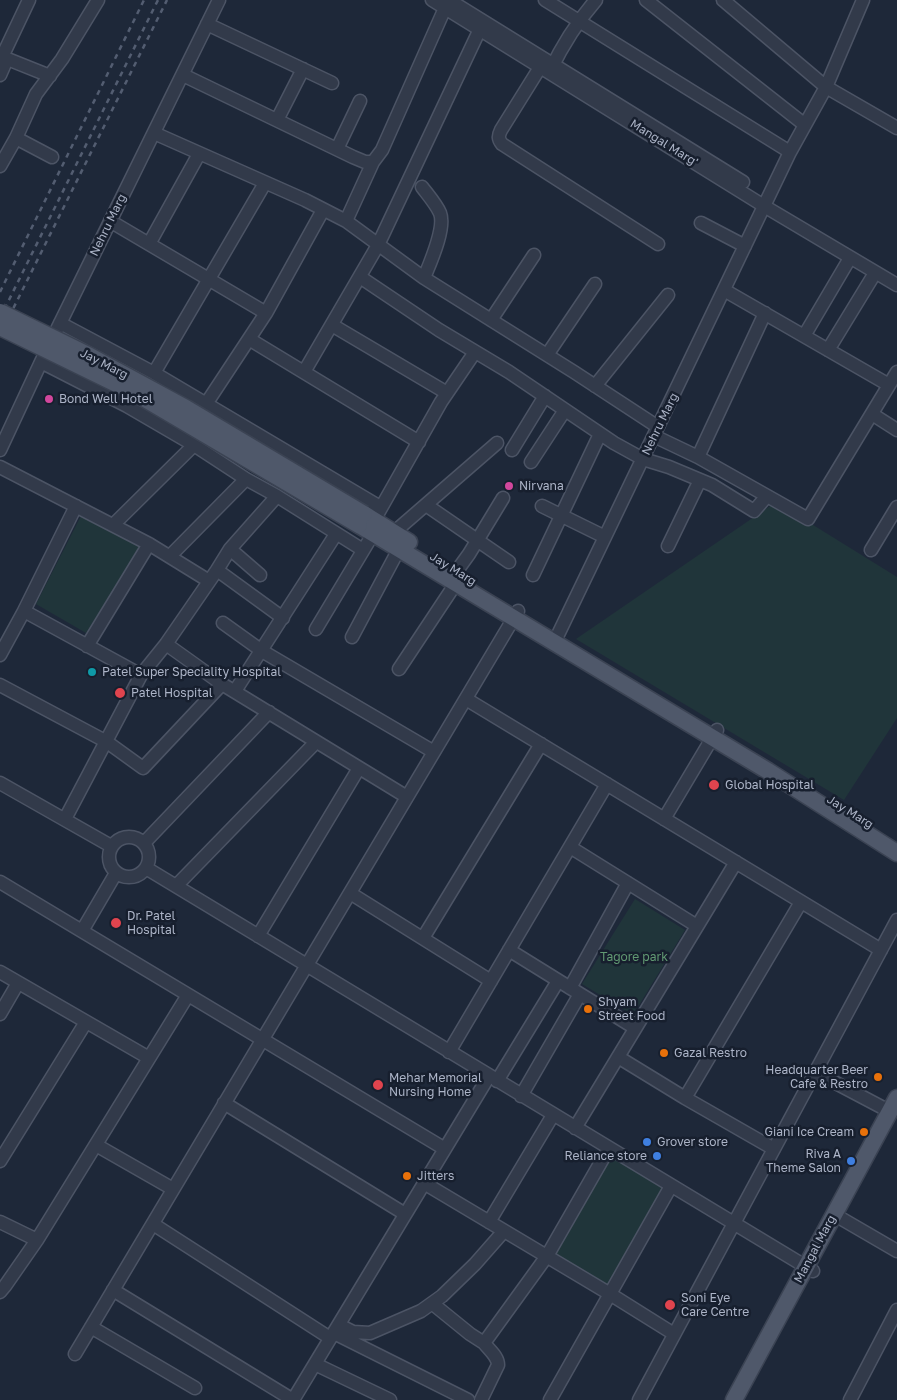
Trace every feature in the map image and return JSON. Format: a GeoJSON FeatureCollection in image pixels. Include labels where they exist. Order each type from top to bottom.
{"type":"FeatureCollection","features":[{"type":"Feature","properties":{"kind":"main road","name":"Jay Marg"},"geometry":{"type":"LineString","coordinates":[[0,312],[90,356],[186,408],[370,520],[397,542],[516,615],[897,842]]}},
{"type":"Feature","properties":{"kind":"main road","name":"Jay Marg"},"geometry":{"type":"LineString","coordinates":[[0,327],[135,393],[370,520]]}},
{"type":"Feature","properties":{"kind":"main road","name":"Jay Marg"},"geometry":{"type":"LineString","coordinates":[[714,734],[897,854]]}},
{"type":"Feature","properties":{"kind":"main road","name":"Mangal Marg"},"geometry":{"type":"LineString","coordinates":[[744,1400],[809,1269],[842,1219],[895,1111]]}},
{"type":"Feature","properties":{"kind":"main road","name":"Mangal Marg"},"geometry":{"type":"LineString","coordinates":[[734,1400],[809,1269],[895,1111]]}},
{"type":"Feature","properties":{"kind":"street"},"geometry":{"type":"LineString","coordinates":[[0,75],[3,57],[29,0]]}},
{"type":"Feature","properties":{"kind":"street"},"geometry":{"type":"LineString","coordinates":[[0,166],[16,138],[36,94],[50,76],[98,0]]}},
{"type":"Feature","properties":{"kind":"street","name":"Nehru Marg"},"geometry":{"type":"LineString","coordinates":[[0,450],[41,362],[219,0]]}},
{"type":"Feature","properties":{"kind":"street","name":"Mangal Marg'"},"geometry":{"type":"LineString","coordinates":[[432,0],[447,4],[480,29],[547,65],[897,286]]}},
{"type":"Feature","properties":{"kind":"street"},"geometry":{"type":"LineString","coordinates":[[546,0],[790,152]]}},
{"type":"Feature","properties":{"kind":"street"},"geometry":{"type":"LineString","coordinates":[[596,0],[578,20],[498,135],[502,144],[658,244]]}},
{"type":"Feature","properties":{"kind":"street"},"geometry":{"type":"LineString","coordinates":[[646,0],[805,126]]}},
{"type":"Feature","properties":{"kind":"street"},"geometry":{"type":"LineString","coordinates":[[723,0],[826,87],[896,127]]}},
{"type":"Feature","properties":{"kind":"street","name":"Nehru Marg"},"geometry":{"type":"LineString","coordinates":[[556,639],[790,152],[826,87],[863,0]]}},
{"type":"Feature","properties":{"kind":"street"},"geometry":{"type":"LineString","coordinates":[[346,221],[373,162],[382,150],[447,4],[547,65]]}},
{"type":"Feature","properties":{"kind":"street"},"geometry":{"type":"LineString","coordinates":[[207,24],[332,82]]}},
{"type":"Feature","properties":{"kind":"street"},"geometry":{"type":"LineString","coordinates":[[304,372],[378,245],[480,29]]}},
{"type":"Feature","properties":{"kind":"street"},"geometry":{"type":"LineString","coordinates":[[3,57],[50,76]]}},
{"type":"Feature","properties":{"kind":"street"},"geometry":{"type":"LineString","coordinates":[[277,120],[303,69]]}},
{"type":"Feature","properties":{"kind":"street"},"geometry":{"type":"LineString","coordinates":[[182,75],[365,162],[373,162]]}},
{"type":"Feature","properties":{"kind":"street"},"geometry":{"type":"LineString","coordinates":[[337,149],[360,101]]}},
{"type":"Feature","properties":{"kind":"street"},"geometry":{"type":"LineString","coordinates":[[154,132],[346,221],[424,278],[595,386],[656,432],[808,519],[897,372]]}},
{"type":"Feature","properties":{"kind":"street"},"geometry":{"type":"LineString","coordinates":[[16,138],[52,157]]}},
{"type":"Feature","properties":{"kind":"street"},"geometry":{"type":"LineString","coordinates":[[148,244],[199,154]]}},
{"type":"Feature","properties":{"kind":"street"},"geometry":{"type":"LineString","coordinates":[[154,373],[265,182]]}},
{"type":"Feature","properties":{"kind":"street"},"geometry":{"type":"LineString","coordinates":[[422,187],[437,208],[441,218],[438,238],[424,278]]}},
{"type":"Feature","properties":{"kind":"street"},"geometry":{"type":"LineString","coordinates":[[766,202],[897,276]]}},
{"type":"Feature","properties":{"kind":"street"},"geometry":{"type":"LineString","coordinates":[[206,404],[266,313],[323,210]]}},
{"type":"Feature","properties":{"kind":"street"},"geometry":{"type":"LineString","coordinates":[[110,221],[266,313]]}},
{"type":"Feature","properties":{"kind":"street"},"geometry":{"type":"LineString","coordinates":[[701,223],[745,246]]}},
{"type":"Feature","properties":{"kind":"street"},"geometry":{"type":"LineString","coordinates":[[491,320],[534,255]]}},
{"type":"Feature","properties":{"kind":"street"},"geometry":{"type":"LineString","coordinates":[[804,336],[850,258]]}},
{"type":"Feature","properties":{"kind":"street"},"geometry":{"type":"LineString","coordinates":[[828,350],[876,273]]}},
{"type":"Feature","properties":{"kind":"street"},"geometry":{"type":"LineString","coordinates":[[360,277],[439,330],[509,372],[600,434],[643,459],[700,480],[730,495],[754,511],[767,496]]}},
{"type":"Feature","properties":{"kind":"street"},"geometry":{"type":"LineString","coordinates":[[547,355],[595,284]]}},
{"type":"Feature","properties":{"kind":"street"},"geometry":{"type":"LineString","coordinates":[[724,290],[889,385]]}},
{"type":"Feature","properties":{"kind":"street"},"geometry":{"type":"LineString","coordinates":[[595,386],[668,295]]}},
{"type":"Feature","properties":{"kind":"street"},"geometry":{"type":"LineString","coordinates":[[698,457],[765,313]]}},
{"type":"Feature","properties":{"kind":"street"},"geometry":{"type":"LineString","coordinates":[[60,323],[154,373],[206,404],[370,520]]}},
{"type":"Feature","properties":{"kind":"street"},"geometry":{"type":"LineString","coordinates":[[332,325],[447,393]]}},
{"type":"Feature","properties":{"kind":"street"},"geometry":{"type":"LineString","coordinates":[[249,339],[419,442]]}},
{"type":"Feature","properties":{"kind":"street"},"geometry":{"type":"LineString","coordinates":[[316,629],[362,550],[370,520],[447,393],[475,352]]}},
{"type":"Feature","properties":{"kind":"street"},"geometry":{"type":"LineString","coordinates":[[41,362],[127,406],[194,445],[362,550]]}},
{"type":"Feature","properties":{"kind":"street"},"geometry":{"type":"LineString","coordinates":[[512,450],[544,396]]}},
{"type":"Feature","properties":{"kind":"street"},"geometry":{"type":"LineString","coordinates":[[531,462],[564,410]]}},
{"type":"Feature","properties":{"kind":"street"},"geometry":{"type":"LineString","coordinates":[[872,414],[897,430]]}},
{"type":"Feature","properties":{"kind":"street"},"geometry":{"type":"LineString","coordinates":[[533,575],[600,434]]}},
{"type":"Feature","properties":{"kind":"street"},"geometry":{"type":"LineString","coordinates":[[352,637],[397,542],[399,528],[497,443]]}},
{"type":"Feature","properties":{"kind":"street"},"geometry":{"type":"LineString","coordinates":[[113,525],[194,445]]}},
{"type":"Feature","properties":{"kind":"street"},"geometry":{"type":"LineString","coordinates":[[0,467],[149,544],[209,581]]}},
{"type":"Feature","properties":{"kind":"street"},"geometry":{"type":"LineString","coordinates":[[170,556],[246,479]]}},
{"type":"Feature","properties":{"kind":"street"},"geometry":{"type":"LineString","coordinates":[[668,546],[700,480]]}},
{"type":"Feature","properties":{"kind":"street"},"geometry":{"type":"LineString","coordinates":[[65,819],[141,675],[166,644],[230,549],[277,496]]}},
{"type":"Feature","properties":{"kind":"street"},"geometry":{"type":"LineString","coordinates":[[399,669],[503,498]]}},
{"type":"Feature","properties":{"kind":"street"},"geometry":{"type":"LineString","coordinates":[[426,505],[509,562]]}},
{"type":"Feature","properties":{"kind":"street"},"geometry":{"type":"LineString","coordinates":[[0,656],[76,506]]}},
{"type":"Feature","properties":{"kind":"street"},"geometry":{"type":"LineString","coordinates":[[542,506],[606,538]]}},
{"type":"Feature","properties":{"kind":"street"},"geometry":{"type":"LineString","coordinates":[[871,550],[897,507]]}},
{"type":"Feature","properties":{"kind":"street"},"geometry":{"type":"LineString","coordinates":[[235,692],[336,534]]}},
{"type":"Feature","properties":{"kind":"street"},"geometry":{"type":"LineString","coordinates":[[87,646],[149,544]]}},
{"type":"Feature","properties":{"kind":"street"},"geometry":{"type":"LineString","coordinates":[[230,549],[260,574]]}},
{"type":"Feature","properties":{"kind":"street"},"geometry":{"type":"LineString","coordinates":[[217,570],[283,618]]}},
{"type":"Feature","properties":{"kind":"street"},"geometry":{"type":"LineString","coordinates":[[24,611],[141,675]]}},
{"type":"Feature","properties":{"kind":"street"},"geometry":{"type":"LineString","coordinates":[[75,1354],[516,615]]}},
{"type":"Feature","properties":{"kind":"street"},"geometry":{"type":"LineString","coordinates":[[223,623],[262,651],[434,752]]}},
{"type":"Feature","properties":{"kind":"street"},"geometry":{"type":"LineString","coordinates":[[166,644],[222,684],[407,797]]}},
{"type":"Feature","properties":{"kind":"street"},"geometry":{"type":"LineString","coordinates":[[0,684],[106,742],[143,768],[222,684]]}},
{"type":"Feature","properties":{"kind":"street"},"geometry":{"type":"LineString","coordinates":[[466,699],[881,950]]}},
{"type":"Feature","properties":{"kind":"street"},"geometry":{"type":"LineString","coordinates":[[144,843],[269,712]]}},
{"type":"Feature","properties":{"kind":"street"},"geometry":{"type":"LineString","coordinates":[[664,819],[714,734]]}},
{"type":"Feature","properties":{"kind":"street"},"geometry":{"type":"LineString","coordinates":[[176,886],[316,742]]}},
{"type":"Feature","properties":{"kind":"street"},"geometry":{"type":"LineString","coordinates":[[423,938],[541,744]]}},
{"type":"Feature","properties":{"kind":"street"},"geometry":{"type":"LineString","coordinates":[[258,936],[359,768]]}},
{"type":"Feature","properties":{"kind":"street"},"geometry":{"type":"LineString","coordinates":[[0,783],[111,846]]}},
{"type":"Feature","properties":{"kind":"street"},"geometry":{"type":"LineString","coordinates":[[449,1052],[607,784]]}},
{"type":"Feature","properties":{"kind":"street"},"geometry":{"type":"LineString","coordinates":[[131,836],[144,843],[148,851],[149,860],[146,868],[141,873],[129,877],[116,873],[109,863],[109,851],[116,840],[131,836]]}},
{"type":"Feature","properties":{"kind":"street"},"geometry":{"type":"LineString","coordinates":[[570,847],[697,926]]}},
{"type":"Feature","properties":{"kind":"street"},"geometry":{"type":"LineString","coordinates":[[575,1128],[736,862]]}},
{"type":"Feature","properties":{"kind":"street"},"geometry":{"type":"LineString","coordinates":[[146,868],[809,1269]]}},
{"type":"Feature","properties":{"kind":"street"},"geometry":{"type":"LineString","coordinates":[[82,931],[116,873]]}},
{"type":"Feature","properties":{"kind":"street"},"geometry":{"type":"LineString","coordinates":[[0,882],[445,1149]]}},
{"type":"Feature","properties":{"kind":"street"},"geometry":{"type":"LineString","coordinates":[[522,1096],[628,883]]}},
{"type":"Feature","properties":{"kind":"street"},"geometry":{"type":"LineString","coordinates":[[350,893],[491,980]]}},
{"type":"Feature","properties":{"kind":"street"},"geometry":{"type":"LineString","coordinates":[[685,1098],[802,902]]}},
{"type":"Feature","properties":{"kind":"street"},"geometry":{"type":"LineString","coordinates":[[639,1400],[897,920]]}},
{"type":"Feature","properties":{"kind":"street"},"geometry":{"type":"LineString","coordinates":[[509,950],[636,1028]]}},
{"type":"Feature","properties":{"kind":"street"},"geometry":{"type":"LineString","coordinates":[[0,972],[149,1058]]}},
{"type":"Feature","properties":{"kind":"street"},"geometry":{"type":"LineString","coordinates":[[113,1290],[293,1400],[445,1149],[558,981]]}},
{"type":"Feature","properties":{"kind":"street"},"geometry":{"type":"LineString","coordinates":[[0,1014],[18,983]]}},
{"type":"Feature","properties":{"kind":"street"},"geometry":{"type":"LineString","coordinates":[[0,1292],[37,1240],[188,995]]}},
{"type":"Feature","properties":{"kind":"street"},"geometry":{"type":"LineString","coordinates":[[0,1161],[86,1022]]}},
{"type":"Feature","properties":{"kind":"street"},"geometry":{"type":"LineString","coordinates":[[618,1057],[774,1149]]}},
{"type":"Feature","properties":{"kind":"street"},"geometry":{"type":"LineString","coordinates":[[815,1072],[895,1111]]}},
{"type":"Feature","properties":{"kind":"street"},"geometry":{"type":"LineString","coordinates":[[224,1103],[405,1214]]}},
{"type":"Feature","properties":{"kind":"street"},"geometry":{"type":"LineString","coordinates":[[489,1222],[553,1115]]}},
{"type":"Feature","properties":{"kind":"street"},"geometry":{"type":"LineString","coordinates":[[96,1145],[173,1189]]}},
{"type":"Feature","properties":{"kind":"street"},"geometry":{"type":"LineString","coordinates":[[484,1343],[547,1256],[608,1148]]}},
{"type":"Feature","properties":{"kind":"street"},"geometry":{"type":"LineString","coordinates":[[424,1183],[674,1334]]}},
{"type":"Feature","properties":{"kind":"street"},"geometry":{"type":"LineString","coordinates":[[550,1400],[671,1186]]}},
{"type":"Feature","properties":{"kind":"street"},"geometry":{"type":"LineString","coordinates":[[842,1219],[897,1252]]}},
{"type":"Feature","properties":{"kind":"street"},"geometry":{"type":"LineString","coordinates":[[0,1222],[37,1240]]}},
{"type":"Feature","properties":{"kind":"street"},"geometry":{"type":"LineString","coordinates":[[153,1224],[334,1332],[468,1400]]}},
{"type":"Feature","properties":{"kind":"street"},"geometry":{"type":"LineString","coordinates":[[334,1332],[370,1333],[421,1312],[475,1264],[504,1231]]}},
{"type":"Feature","properties":{"kind":"street"},"geometry":{"type":"LineString","coordinates":[[432,1304],[484,1343],[498,1360],[498,1365],[481,1400]]}},
{"type":"Feature","properties":{"kind":"street"},"geometry":{"type":"LineString","coordinates":[[850,1400],[897,1310]]}},
{"type":"Feature","properties":{"kind":"street"},"geometry":{"type":"LineString","coordinates":[[90,1327],[195,1388]]}},
{"type":"Feature","properties":{"kind":"street"},"geometry":{"type":"LineString","coordinates":[[886,1331],[897,1338]]}},
{"type":"Feature","properties":{"kind":"street"},"geometry":{"type":"LineString","coordinates":[[315,1364],[375,1396],[390,1400]]}},
{"type":"Feature","properties":{"kind":"green space"},"geometry":{"type":"Polygon","coordinates":[[[776,502],[897,577],[897,718],[844,800],[576,639],[776,502]]]}},
{"type":"Feature","properties":{"kind":"green space"},"geometry":{"type":"Polygon","coordinates":[[[81,516],[142,547],[86,633],[36,604],[81,516]]]}},
{"type":"Feature","properties":{"kind":"green space","name":"Tagore park"},"geometry":{"type":"Polygon","coordinates":[[[635,899],[685,930],[633,1015],[582,984],[635,899]]]}},
{"type":"Feature","properties":{"kind":"green space"},"geometry":{"type":"Polygon","coordinates":[[[611,1152],[665,1188],[608,1289],[552,1254],[611,1152]]]}},
{"type":"Feature","properties":{"kind":"railway"},"geometry":{"type":"LineString","coordinates":[[0,292],[144,0]]}},
{"type":"Feature","properties":{"kind":"railway"},"geometry":{"type":"LineString","coordinates":[[0,318],[158,0]]}},
{"type":"Feature","properties":{"kind":"railway"},"geometry":{"type":"LineString","coordinates":[[0,335],[167,0]]}},
{"type":"Feature","properties":{"kind":"place","name":"Bond Well Hotel"},"geometry":{"type":"Point","coordinates":[49,399]}},
{"type":"Feature","properties":{"kind":"place","name":"Nirvana"},"geometry":{"type":"Point","coordinates":[509,486]}},
{"type":"Feature","properties":{"kind":"place","name":"Patel Super Speciality Hospital"},"geometry":{"type":"Point","coordinates":[92,672]}},
{"type":"Feature","properties":{"kind":"place","name":"Patel Hospital"},"geometry":{"type":"Point","coordinates":[120,693]}},
{"type":"Feature","properties":{"kind":"place","name":"Global Hospital"},"geometry":{"type":"Point","coordinates":[714,785]}},
{"type":"Feature","properties":{"kind":"place","name":"Dr. Patel Hospital"},"geometry":{"type":"Point","coordinates":[116,923]}},
{"type":"Feature","properties":{"kind":"place","name":"Shyam Street Food"},"geometry":{"type":"Point","coordinates":[588,1009]}},
{"type":"Feature","properties":{"kind":"place","name":"Gazal Restro"},"geometry":{"type":"Point","coordinates":[664,1053]}},
{"type":"Feature","properties":{"kind":"place","name":"Headquarter Beer Cafe & Restro"},"geometry":{"type":"Point","coordinates":[878,1077]}},
{"type":"Feature","properties":{"kind":"place","name":"Mehar Memorial Nursing Home"},"geometry":{"type":"Point","coordinates":[378,1085]}},
{"type":"Feature","properties":{"kind":"place","name":"Giani Ice Cream"},"geometry":{"type":"Point","coordinates":[864,1132]}},
{"type":"Feature","properties":{"kind":"place","name":"Grover store"},"geometry":{"type":"Point","coordinates":[647,1142]}},
{"type":"Feature","properties":{"kind":"place","name":"Reliance store"},"geometry":{"type":"Point","coordinates":[657,1156]}},
{"type":"Feature","properties":{"kind":"place","name":"Riva A Theme Salon"},"geometry":{"type":"Point","coordinates":[851,1161]}},
{"type":"Feature","properties":{"kind":"place","name":"Jitters"},"geometry":{"type":"Point","coordinates":[407,1176]}},
{"type":"Feature","properties":{"kind":"place","name":"Soni Eye Care Centre"},"geometry":{"type":"Point","coordinates":[670,1305]}}]}
